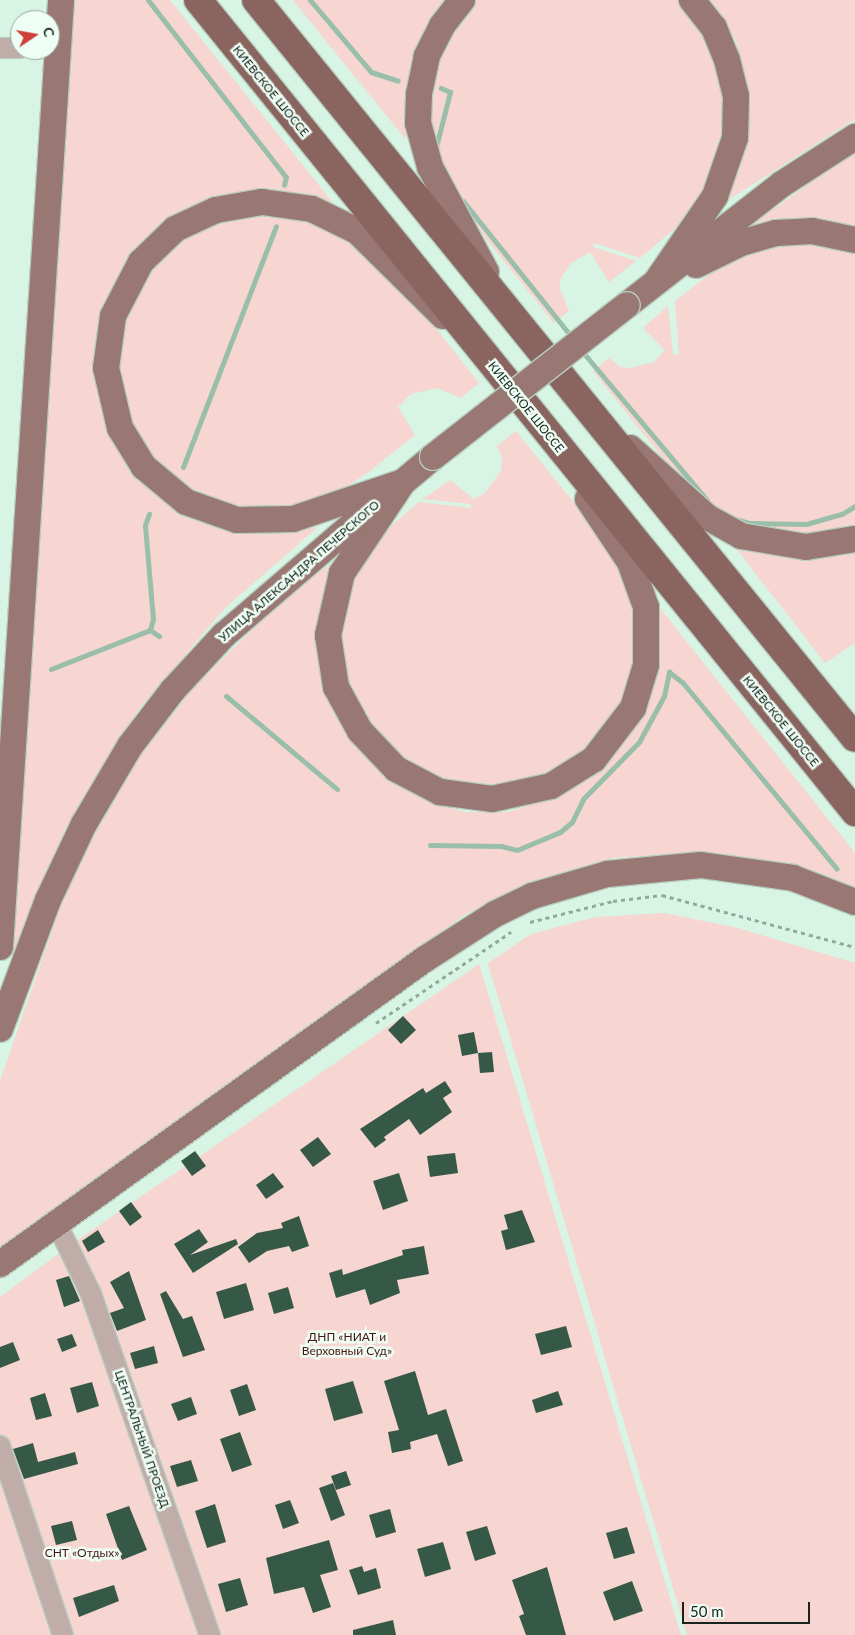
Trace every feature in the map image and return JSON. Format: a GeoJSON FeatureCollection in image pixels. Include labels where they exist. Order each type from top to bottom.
{"type":"FeatureCollection","features":[{"type":"Feature","properties":{"kind":"highway","name":"КИЕВСКОЕ ШОССЕ"},"geometry":{"type":"LineString","coordinates":[[198,0],[855,812]]}},
{"type":"Feature","properties":{"kind":"highway"},"geometry":{"type":"LineString","coordinates":[[256,0],[508,312],[600,421],[855,738]]}},
{"type":"Feature","properties":{"kind":"main road"},"geometry":{"type":"LineString","coordinates":[[60,13],[62,0]]}},
{"type":"Feature","properties":{"kind":"main road"},"geometry":{"type":"LineString","coordinates":[[462,0],[442,26],[427,56],[419,94],[419,134],[442,193],[508,312]]}},
{"type":"Feature","properties":{"kind":"main road"},"geometry":{"type":"LineString","coordinates":[[656,282],[715,196],[735,138],[736,96],[727,60],[714,28],[692,0]]}},
{"type":"Feature","properties":{"kind":"main road"},"geometry":{"type":"LineString","coordinates":[[0,947],[54,60]]}},
{"type":"Feature","properties":{"kind":"main road"},"geometry":{"type":"LineString","coordinates":[[656,282],[782,184],[855,137]]}},
{"type":"Feature","properties":{"kind":"main road"},"geometry":{"type":"LineString","coordinates":[[403,482],[326,511],[274,521],[220,516],[172,492],[134,454],[120,428],[110,399],[106,352],[113,316],[125,287],[164,238],[202,214],[247,203],[297,205],[327,215],[357,231],[474,343]]}},
{"type":"Feature","properties":{"kind":"main road"},"geometry":{"type":"LineString","coordinates":[[656,282],[764,236],[812,231],[855,240]]}},
{"type":"Feature","properties":{"kind":"main road","name":"УЛИЦА АЛЕКСАНДРА ПЕЧЕРСКОГО"},"geometry":{"type":"LineString","coordinates":[[0,1028],[41,917],[71,848],[130,746],[173,690],[224,635],[403,482],[656,282]]}},
{"type":"Feature","properties":{"kind":"main road"},"geometry":{"type":"LineString","coordinates":[[600,421],[707,517],[729,531],[790,546],[821,546],[855,539]]}},
{"type":"Feature","properties":{"kind":"main road"},"geometry":{"type":"LineString","coordinates":[[403,482],[342,573],[336,589],[328,650],[341,699],[378,753],[427,788],[480,799],[526,794],[563,780],[602,751],[632,708],[646,665],[648,622],[640,584],[561,450]]}},
{"type":"Feature","properties":{"kind":"main road"},"geometry":{"type":"LineString","coordinates":[[0,1264],[425,959],[494,914],[532,896],[607,874],[701,865],[793,878],[855,902]]}},
{"type":"Feature","properties":{"kind":"street","name":"ЦЕНТРАЛЬНЫЙ ПРОЕЗД"},"geometry":{"type":"LineString","coordinates":[[56,1222],[91,1294],[210,1635]]}},
{"type":"Feature","properties":{"kind":"street"},"geometry":{"type":"LineString","coordinates":[[0,1446],[63,1635]]}},
{"type":"Feature","properties":{"kind":"path"},"geometry":{"type":"LineString","coordinates":[[522,926],[572,909],[662,895],[855,947]]}},
{"type":"Feature","properties":{"kind":"path"},"geometry":{"type":"LineString","coordinates":[[372,1026],[516,929]]}},
{"type":"Feature","properties":{"kind":"green space"},"geometry":{"type":"Polygon","coordinates":[[[73,0],[170,0],[334,204],[272,191],[131,260],[109,428],[248,532],[277,533],[318,527],[225,608],[138,710],[64,831],[13,954],[73,0]]]}},
{"type":"Feature","properties":{"kind":"green space"},"geometry":{"type":"Polygon","coordinates":[[[293,0],[448,0],[407,102],[406,140],[293,0]]]}},
{"type":"Feature","properties":{"kind":"green space"},"geometry":{"type":"Polygon","coordinates":[[[476,0],[679,0],[704,32],[724,89],[725,129],[713,179],[683,222],[640,258],[594,243],[593,247],[636,261],[609,282],[590,252],[570,264],[560,280],[560,289],[569,311],[554,323],[466,214],[448,185],[429,129],[434,70],[462,16],[476,0]]]}},
{"type":"Feature","properties":{"kind":"green space"},"geometry":{"type":"Polygon","coordinates":[[[709,0],[855,0],[855,119],[722,204],[740,169],[748,96],[736,41],[709,0]]]}},
{"type":"Feature","properties":{"kind":"green space"},"geometry":{"type":"Polygon","coordinates":[[[855,151],[855,227],[783,220],[750,226],[855,151]]]}},
{"type":"Feature","properties":{"kind":"green space"},"geometry":{"type":"Polygon","coordinates":[[[246,211],[329,225],[398,280],[479,383],[461,398],[437,388],[411,394],[398,407],[415,435],[370,471],[325,501],[259,512],[212,501],[188,488],[158,463],[132,430],[117,370],[122,322],[146,271],[181,238],[246,211]]]}},
{"type":"Feature","properties":{"kind":"green space"},"geometry":{"type":"Polygon","coordinates":[[[787,241],[855,249],[855,528],[826,536],[764,533],[721,515],[673,471],[593,371],[609,358],[620,367],[630,368],[654,362],[665,350],[643,328],[668,306],[673,354],[679,355],[675,301],[725,262],[787,241]]]}},
{"type":"Feature","properties":{"kind":"green space"},"geometry":{"type":"Polygon","coordinates":[[[516,431],[612,550],[636,609],[632,685],[597,743],[563,769],[503,788],[445,782],[414,767],[379,737],[350,693],[339,640],[351,579],[384,532],[419,502],[471,508],[471,504],[423,499],[450,480],[474,499],[485,493],[501,471],[502,457],[497,446],[516,431]]]}},
{"type":"Feature","properties":{"kind":"green space"},"geometry":{"type":"Polygon","coordinates":[[[735,547],[807,559],[855,552],[855,643],[825,663],[735,547]]]}},
{"type":"Feature","properties":{"kind":"green space"},"geometry":{"type":"Polygon","coordinates":[[[338,558],[321,602],[316,649],[321,681],[346,735],[394,783],[426,801],[465,812],[508,812],[554,797],[609,758],[656,603],[855,853],[855,888],[804,868],[708,852],[613,858],[524,884],[463,916],[0,1249],[0,1081],[60,908],[87,848],[138,759],[194,687],[287,596],[338,558]]]}},
{"type":"Feature","properties":{"kind":"green space"},"geometry":{"type":"Polygon","coordinates":[[[664,913],[738,928],[855,963],[855,1635],[687,1635],[488,963],[531,934],[596,917],[664,913]]]}},
{"type":"Feature","properties":{"kind":"green space","name":"ДНП «НИАТ и Верховный Суд»"},"geometry":{"type":"Polygon","coordinates":[[[479,964],[681,1635],[0,1635],[0,1297],[69,1246],[479,964]]]}},
{"type":"Feature","properties":{"kind":"building"},"geometry":{"type":"Polygon","coordinates":[[[403,1016],[416,1030],[401,1044],[388,1030],[403,1016]]]}},
{"type":"Feature","properties":{"kind":"building"},"geometry":{"type":"Polygon","coordinates":[[[474,1032],[478,1053],[462,1056],[458,1035],[474,1032]]]}},
{"type":"Feature","properties":{"kind":"building"},"geometry":{"type":"Polygon","coordinates":[[[492,1052],[494,1072],[480,1073],[478,1053],[492,1052]]]}},
{"type":"Feature","properties":{"kind":"building"},"geometry":{"type":"Polygon","coordinates":[[[445,1081],[452,1092],[443,1098],[452,1112],[420,1135],[409,1119],[384,1137],[386,1140],[375,1148],[360,1129],[423,1088],[426,1093],[445,1081]]]}},
{"type":"Feature","properties":{"kind":"building"},"geometry":{"type":"Polygon","coordinates":[[[318,1137],[331,1154],[313,1167],[300,1150],[318,1137]]]}},
{"type":"Feature","properties":{"kind":"building"},"geometry":{"type":"Polygon","coordinates":[[[195,1151],[206,1166],[192,1176],[181,1161],[195,1151]]]}},
{"type":"Feature","properties":{"kind":"building"},"geometry":{"type":"Polygon","coordinates":[[[455,1153],[458,1173],[430,1177],[427,1156],[455,1153]]]}},
{"type":"Feature","properties":{"kind":"building"},"geometry":{"type":"Polygon","coordinates":[[[273,1173],[284,1187],[266,1199],[256,1185],[273,1173]]]}},
{"type":"Feature","properties":{"kind":"building"},"geometry":{"type":"Polygon","coordinates":[[[399,1173],[408,1201],[383,1210],[373,1181],[399,1173]]]}},
{"type":"Feature","properties":{"kind":"building"},"geometry":{"type":"Polygon","coordinates":[[[131,1202],[142,1217],[130,1226],[119,1211],[131,1202]]]}},
{"type":"Feature","properties":{"kind":"building"},"geometry":{"type":"Polygon","coordinates":[[[522,1210],[535,1242],[506,1250],[501,1231],[508,1229],[504,1215],[522,1210]]]}},
{"type":"Feature","properties":{"kind":"building"},"geometry":{"type":"Polygon","coordinates":[[[299,1216],[309,1246],[292,1252],[289,1246],[267,1251],[249,1263],[238,1247],[257,1233],[283,1228],[281,1223],[299,1216]]]}},
{"type":"Feature","properties":{"kind":"building"},"geometry":{"type":"Polygon","coordinates":[[[199,1229],[208,1242],[190,1255],[236,1239],[238,1244],[193,1273],[174,1244],[199,1229]]]}},
{"type":"Feature","properties":{"kind":"building"},"geometry":{"type":"Polygon","coordinates":[[[98,1230],[105,1242],[88,1252],[82,1241],[98,1230]]]}},
{"type":"Feature","properties":{"kind":"building"},"geometry":{"type":"Polygon","coordinates":[[[424,1246],[429,1274],[397,1280],[400,1293],[370,1305],[365,1289],[336,1298],[329,1273],[342,1269],[343,1275],[403,1255],[402,1250],[424,1246]]]}},
{"type":"Feature","properties":{"kind":"building"},"geometry":{"type":"Polygon","coordinates":[[[129,1271],[146,1320],[117,1331],[110,1313],[124,1308],[110,1282],[129,1271]]]}},
{"type":"Feature","properties":{"kind":"building"},"geometry":{"type":"Polygon","coordinates":[[[69,1276],[80,1301],[64,1307],[56,1280],[69,1276]]]}},
{"type":"Feature","properties":{"kind":"building"},"geometry":{"type":"Polygon","coordinates":[[[246,1283],[254,1310],[224,1319],[216,1292],[246,1283]]]}},
{"type":"Feature","properties":{"kind":"building"},"geometry":{"type":"Polygon","coordinates":[[[288,1287],[294,1308],[274,1314],[268,1293],[288,1287]]]}},
{"type":"Feature","properties":{"kind":"building"},"geometry":{"type":"Polygon","coordinates":[[[166,1291],[183,1319],[192,1316],[205,1350],[183,1357],[160,1294],[166,1291]]]}},
{"type":"Feature","properties":{"kind":"building"},"geometry":{"type":"Polygon","coordinates":[[[566,1326],[572,1347],[541,1355],[535,1334],[566,1326]]]}},
{"type":"Feature","properties":{"kind":"building"},"geometry":{"type":"Polygon","coordinates":[[[72,1334],[77,1346],[62,1352],[57,1339],[72,1334]]]}},
{"type":"Feature","properties":{"kind":"building"},"geometry":{"type":"Polygon","coordinates":[[[13,1342],[20,1360],[0,1368],[0,1347],[13,1342]]]}},
{"type":"Feature","properties":{"kind":"building"},"geometry":{"type":"Polygon","coordinates":[[[154,1346],[158,1363],[135,1369],[130,1353],[154,1346]]]}},
{"type":"Feature","properties":{"kind":"building"},"geometry":{"type":"Polygon","coordinates":[[[415,1371],[428,1415],[446,1409],[463,1461],[448,1466],[437,1434],[410,1442],[411,1449],[392,1453],[388,1432],[399,1430],[384,1381],[415,1371]]]}},
{"type":"Feature","properties":{"kind":"building"},"geometry":{"type":"Polygon","coordinates":[[[353,1381],[363,1413],[334,1421],[325,1389],[353,1381]]]}},
{"type":"Feature","properties":{"kind":"building"},"geometry":{"type":"Polygon","coordinates":[[[92,1382],[99,1406],[77,1413],[70,1388],[92,1382]]]}},
{"type":"Feature","properties":{"kind":"building"},"geometry":{"type":"Polygon","coordinates":[[[247,1384],[256,1410],[239,1416],[230,1390],[247,1384]]]}},
{"type":"Feature","properties":{"kind":"building"},"geometry":{"type":"Polygon","coordinates":[[[558,1391],[563,1405],[536,1413],[532,1400],[558,1391]]]}},
{"type":"Feature","properties":{"kind":"building"},"geometry":{"type":"Polygon","coordinates":[[[45,1393],[52,1416],[36,1420],[30,1398],[45,1393]]]}},
{"type":"Feature","properties":{"kind":"building"},"geometry":{"type":"Polygon","coordinates":[[[191,1397],[197,1414],[178,1421],[171,1404],[191,1397]]]}},
{"type":"Feature","properties":{"kind":"building"},"geometry":{"type":"Polygon","coordinates":[[[240,1432],[252,1465],[232,1472],[220,1439],[240,1432]]]}},
{"type":"Feature","properties":{"kind":"building"},"geometry":{"type":"Polygon","coordinates":[[[33,1443],[38,1462],[75,1452],[78,1464],[24,1479],[13,1449],[33,1443]]]}},
{"type":"Feature","properties":{"kind":"building"},"geometry":{"type":"Polygon","coordinates":[[[191,1460],[198,1481],[177,1487],[170,1466],[191,1460]]]}},
{"type":"Feature","properties":{"kind":"building"},"geometry":{"type":"Polygon","coordinates":[[[346,1471],[351,1485],[336,1490],[331,1476],[346,1471]]]}},
{"type":"Feature","properties":{"kind":"building"},"geometry":{"type":"Polygon","coordinates":[[[333,1483],[345,1515],[331,1521],[319,1488],[333,1483]]]}},
{"type":"Feature","properties":{"kind":"building"},"geometry":{"type":"Polygon","coordinates":[[[290,1500],[299,1523],[283,1529],[275,1505],[290,1500]]]}},
{"type":"Feature","properties":{"kind":"building"},"geometry":{"type":"Polygon","coordinates":[[[215,1504],[226,1542],[207,1548],[195,1511],[215,1504]]]}},
{"type":"Feature","properties":{"kind":"building"},"geometry":{"type":"Polygon","coordinates":[[[129,1506],[147,1550],[122,1560],[106,1514],[129,1506]]]}},
{"type":"Feature","properties":{"kind":"building"},"geometry":{"type":"Polygon","coordinates":[[[390,1509],[396,1532],[376,1538],[369,1515],[390,1509]]]}},
{"type":"Feature","properties":{"kind":"building"},"geometry":{"type":"Polygon","coordinates":[[[72,1521],[77,1540],[56,1545],[51,1526],[72,1521]]]}},
{"type":"Feature","properties":{"kind":"building"},"geometry":{"type":"Polygon","coordinates":[[[487,1526],[496,1554],[475,1561],[466,1532],[487,1526]]]}},
{"type":"Feature","properties":{"kind":"building"},"geometry":{"type":"Polygon","coordinates":[[[627,1527],[635,1553],[614,1559],[606,1533],[627,1527]]]}},
{"type":"Feature","properties":{"kind":"building"},"geometry":{"type":"Polygon","coordinates":[[[329,1540],[338,1570],[320,1575],[331,1607],[313,1613],[304,1587],[274,1594],[266,1558],[329,1540]]]}},
{"type":"Feature","properties":{"kind":"building"},"geometry":{"type":"Polygon","coordinates":[[[443,1542],[451,1569],[425,1577],[417,1549],[443,1542]]]}},
{"type":"Feature","properties":{"kind":"building"},"geometry":{"type":"Polygon","coordinates":[[[362,1566],[364,1572],[376,1568],[381,1588],[358,1595],[349,1570],[362,1566]]]}},
{"type":"Feature","properties":{"kind":"building"},"geometry":{"type":"Polygon","coordinates":[[[547,1567],[566,1635],[526,1635],[519,1616],[524,1614],[512,1580],[547,1567]]]}},
{"type":"Feature","properties":{"kind":"building"},"geometry":{"type":"Polygon","coordinates":[[[240,1578],[248,1605],[226,1612],[218,1584],[240,1578]]]}},
{"type":"Feature","properties":{"kind":"building"},"geometry":{"type":"Polygon","coordinates":[[[632,1581],[643,1611],[614,1621],[603,1592],[632,1581]]]}},
{"type":"Feature","properties":{"kind":"building"},"geometry":{"type":"Polygon","coordinates":[[[114,1585],[119,1601],[79,1617],[73,1598],[114,1585]]]}},
{"type":"Feature","properties":{"kind":"building"},"geometry":{"type":"Polygon","coordinates":[[[393,1620],[396,1635],[353,1635],[353,1630],[393,1620]]]}},
{"type":"Feature","properties":{"kind":"waterway"},"geometry":{"type":"LineString","coordinates":[[148,0],[286,177],[284,185]]}},
{"type":"Feature","properties":{"kind":"waterway"},"geometry":{"type":"LineString","coordinates":[[310,0],[371,72],[398,81]]}},
{"type":"Feature","properties":{"kind":"waterway"},"geometry":{"type":"LineString","coordinates":[[436,147],[450,92],[441,88]]}},
{"type":"Feature","properties":{"kind":"waterway"},"geometry":{"type":"LineString","coordinates":[[463,201],[573,339]]}},
{"type":"Feature","properties":{"kind":"waterway"},"geometry":{"type":"LineString","coordinates":[[183,467],[276,226]]}},
{"type":"Feature","properties":{"kind":"waterway"},"geometry":{"type":"LineString","coordinates":[[581,350],[707,500]]}},
{"type":"Feature","properties":{"kind":"waterway"},"geometry":{"type":"LineString","coordinates":[[735,519],[749,523],[806,524],[842,514],[855,506]]}},
{"type":"Feature","properties":{"kind":"waterway"},"geometry":{"type":"LineString","coordinates":[[51,669],[150,630],[153,619],[145,525],[149,514]]}},
{"type":"Feature","properties":{"kind":"waterway"},"geometry":{"type":"LineString","coordinates":[[150,630],[159,636]]}},
{"type":"Feature","properties":{"kind":"waterway"},"geometry":{"type":"LineString","coordinates":[[430,845],[501,846],[517,850],[560,832],[572,822],[583,799],[639,742],[664,696],[669,672],[683,683],[837,869]]}},
{"type":"Feature","properties":{"kind":"waterway"},"geometry":{"type":"LineString","coordinates":[[226,696],[337,789]]}},
{"type":"Feature","properties":{"kind":"park label","name":"СНТ «Отдых»"},"geometry":{"type":"Point","coordinates":[82,1553]}}]}
